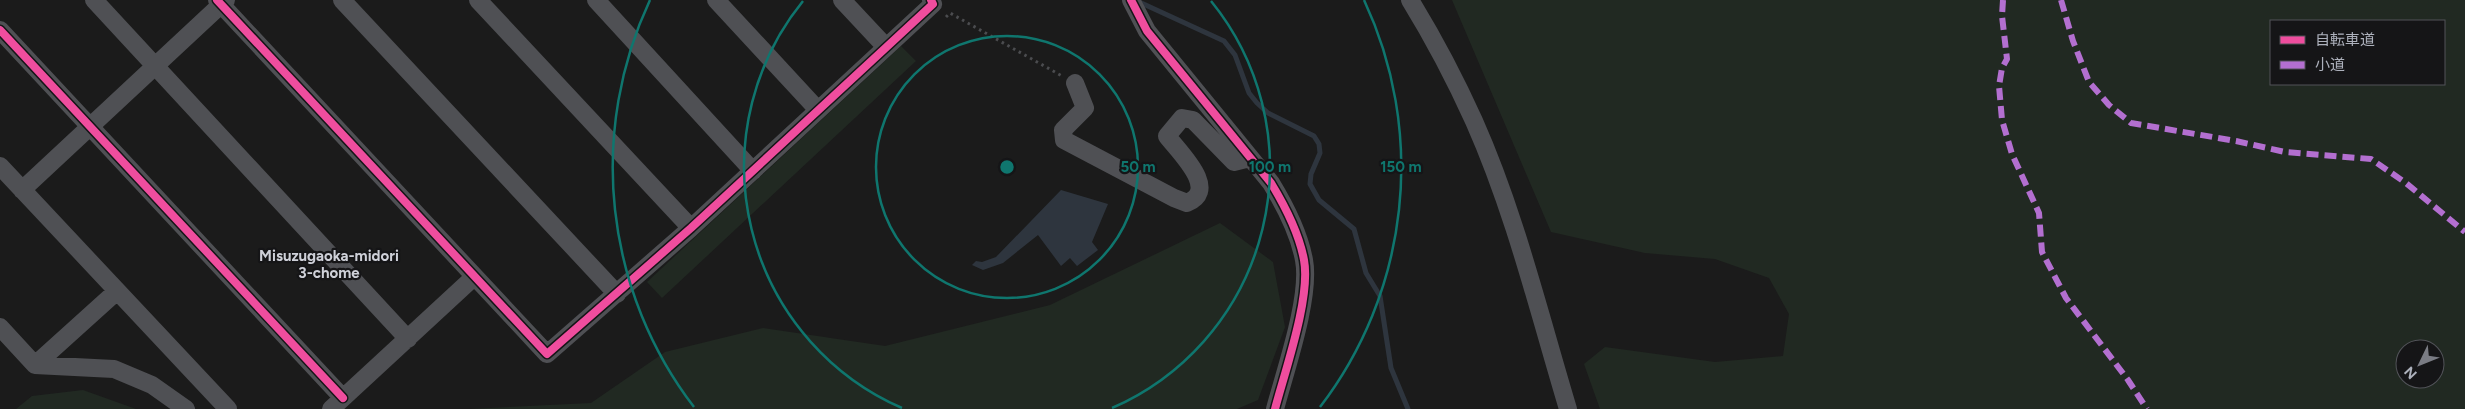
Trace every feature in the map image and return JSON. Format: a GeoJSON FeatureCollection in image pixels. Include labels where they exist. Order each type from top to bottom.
{"type":"FeatureCollection","features":[{"type":"Feature","properties":{"kind":"street"},"geometry":{"type":"LineString","coordinates":[[94,0],[408,339]]}},
{"type":"Feature","properties":{"kind":"street"},"geometry":{"type":"LineString","coordinates":[[342,0],[617,294]]}},
{"type":"Feature","properties":{"kind":"street"},"geometry":{"type":"LineString","coordinates":[[478,0],[692,228]]}},
{"type":"Feature","properties":{"kind":"street"},"geometry":{"type":"LineString","coordinates":[[596,0],[753,171]]}},
{"type":"Feature","properties":{"kind":"street"},"geometry":{"type":"LineString","coordinates":[[716,0],[818,110]]}},
{"type":"Feature","properties":{"kind":"street"},"geometry":{"type":"LineString","coordinates":[[842,0],[886,46]]}},
{"type":"Feature","properties":{"kind":"street"},"geometry":{"type":"LineString","coordinates":[[22,190],[221,2],[547,354],[692,228],[933,4],[931,0]]}},
{"type":"Feature","properties":{"kind":"street"},"geometry":{"type":"LineString","coordinates":[[1130,0],[1147,31],[1250,158],[1282,201],[1296,231],[1304,260],[1305,285],[1275,409]]}},
{"type":"Feature","properties":{"kind":"street"},"geometry":{"type":"LineString","coordinates":[[1410,0],[1434,39],[1478,131],[1506,206],[1568,409]]}},
{"type":"Feature","properties":{"kind":"street"},"geometry":{"type":"LineString","coordinates":[[0,30],[90,127],[337,403],[474,277]]}},
{"type":"Feature","properties":{"kind":"street"},"geometry":{"type":"LineString","coordinates":[[1075,83],[1085,108],[1063,130],[1064,140],[1174,198],[1187,203],[1194,200],[1200,193],[1200,183],[1195,173],[1167,136],[1182,118],[1193,120],[1234,162],[1250,158]]}},
{"type":"Feature","properties":{"kind":"street"},"geometry":{"type":"LineString","coordinates":[[0,166],[228,409]]}},
{"type":"Feature","properties":{"kind":"street"},"geometry":{"type":"LineString","coordinates":[[35,365],[117,291]]}},
{"type":"Feature","properties":{"kind":"street"},"geometry":{"type":"LineString","coordinates":[[0,328],[35,365],[114,369],[152,385],[186,409]]}},
{"type":"Feature","properties":{"kind":"path"},"geometry":{"type":"LineString","coordinates":[[943,19],[950,13],[1075,83]]}},
{"type":"Feature","properties":{"kind":"shaded area"},"geometry":{"type":"Polygon","coordinates":[[[1452,0],[2465,0],[2465,409],[1600,409],[1584,364],[1605,347],[1715,362],[1783,356],[1789,314],[1769,278],[1715,259],[1645,253],[1551,232],[1452,0]]]}},
{"type":"Feature","properties":{"kind":"shaded area"},"geometry":{"type":"Polygon","coordinates":[[[901,46],[916,61],[662,298],[647,282],[901,46]]]}},
{"type":"Feature","properties":{"kind":"shaded area"},"geometry":{"type":"Polygon","coordinates":[[[1061,190],[1108,204],[1092,242],[1098,250],[1077,266],[1070,258],[1061,266],[1038,235],[1003,263],[983,270],[972,265],[976,261],[982,262],[996,257],[1061,190]]]}},
{"type":"Feature","properties":{"kind":"shaded area"},"geometry":{"type":"Polygon","coordinates":[[[1220,223],[1273,262],[1285,327],[1258,400],[1237,409],[470,409],[591,403],[665,352],[763,328],[885,346],[1050,305],[1220,223]]]}},
{"type":"Feature","properties":{"kind":"shaded area"},"geometry":{"type":"Polygon","coordinates":[[[83,390],[136,409],[16,409],[32,396],[83,390]]]}},
{"type":"Feature","properties":{"kind":"waterway"},"geometry":{"type":"LineString","coordinates":[[1139,2],[1224,41],[1235,55],[1249,93],[1257,103],[1268,113],[1314,136],[1319,144],[1320,153],[1311,174],[1310,184],[1319,200],[1354,229],[1366,273],[1380,296],[1391,368],[1408,409]]}},
{"type":"Feature","properties":{"kind":"marked path"},"geometry":{"type":"LineString","coordinates":[[2003,0],[2002,16],[2007,59],[2002,68],[1999,86],[2002,120],[2012,154],[2039,213],[2042,252],[2066,298],[2128,380],[2147,409]]}},
{"type":"Feature","properties":{"kind":"marked path"},"geometry":{"type":"LineString","coordinates":[[2061,0],[2073,41],[2089,82],[2109,105],[2131,123],[2236,141],[2285,152],[2371,159],[2406,183],[2465,232]]}},
{"type":"Feature","properties":{"kind":"cycle path"},"geometry":{"type":"LineString","coordinates":[[217,0],[547,354],[691,228],[933,4],[931,0]]}},
{"type":"Feature","properties":{"kind":"cycle path"},"geometry":{"type":"LineString","coordinates":[[1131,0],[1147,31],[1271,183],[1286,210],[1299,240],[1304,260],[1304,294],[1296,334],[1275,409]]}},
{"type":"Feature","properties":{"kind":"cycle path"},"geometry":{"type":"LineString","coordinates":[[0,30],[343,398]]}},
{"type":"Feature","properties":{"kind":"district","name":"Misuzugaoka-midori 3-chome"},"geometry":{"type":"Point","coordinates":[329,264]}}]}
